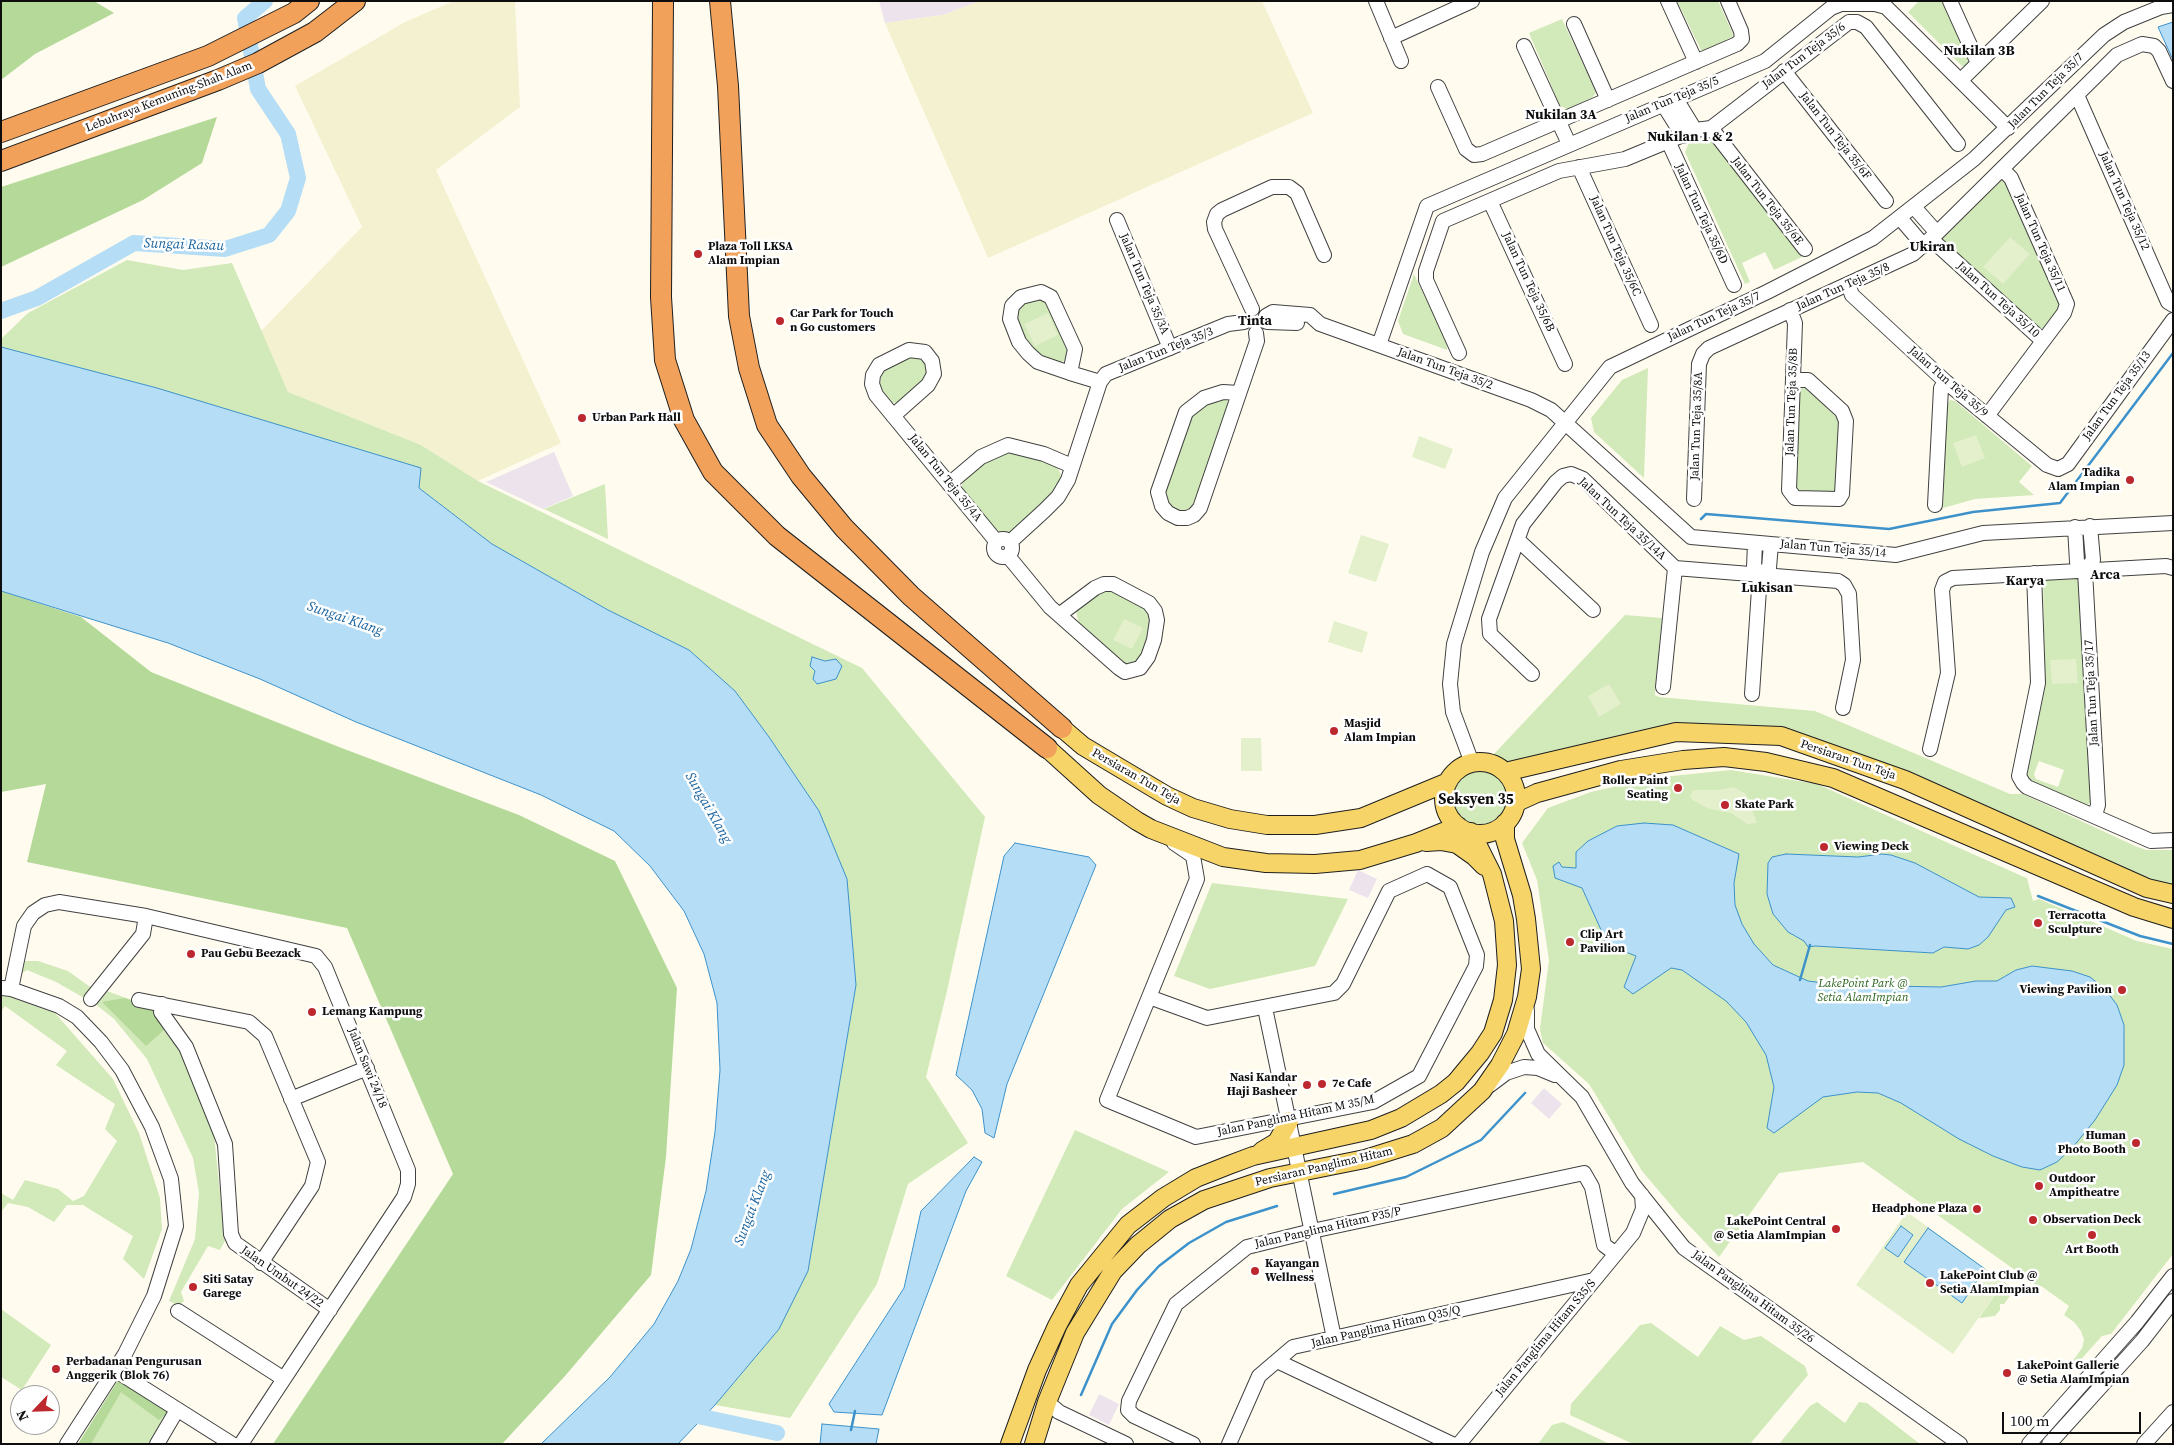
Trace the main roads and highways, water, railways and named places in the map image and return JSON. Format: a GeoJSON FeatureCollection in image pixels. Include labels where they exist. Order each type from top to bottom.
{"type":"FeatureCollection","features":[{"type":"Feature","properties":{"kind":"highway","name":"Lebuhraya Kemuning-Shah Alam"},"geometry":{"type":"LineString","coordinates":[[1,132],[208,56],[294,13],[309,1]]}},
{"type":"Feature","properties":{"kind":"highway","name":"Lebuhraya Kemuning-Shah Alam"},"geometry":{"type":"LineString","coordinates":[[1,161],[218,80],[258,63],[315,32],[355,1]]}},
{"type":"Feature","properties":{"kind":"highway"},"geometry":{"type":"LineString","coordinates":[[663,1],[661,297],[665,360],[684,420],[713,472],[777,536],[1047,748]]}},
{"type":"Feature","properties":{"kind":"highway"},"geometry":{"type":"LineString","coordinates":[[720,1],[728,86],[739,316],[750,368],[767,425],[800,476],[844,528],[911,596],[1062,728]]}},
{"type":"Feature","properties":{"kind":"main road","name":"Persiaran Tun Teja"},"geometry":{"type":"LineString","coordinates":[[1062,728],[1099,756],[1167,796],[1193,808],[1230,820],[1315,825],[1361,818],[1448,782]]}},
{"type":"Feature","properties":{"kind":"main road","name":"Persiaran Tun Teja"},"geometry":{"type":"LineString","coordinates":[[1504,772],[1676,732],[1781,736],[1905,780],[2147,888],[2173,894]]}},
{"type":"Feature","properties":{"kind":"main road"},"geometry":{"type":"LineString","coordinates":[[1047,748],[1099,795],[1151,828],[1223,857],[1266,863],[1315,864],[1360,860],[1465,829],[1486,833],[1505,823],[1515,803],[1515,792],[1504,772],[1490,763],[1472,762],[1457,770],[1448,782],[1444,794],[1445,805],[1449,815],[1465,829]]}},
{"type":"Feature","properties":{"kind":"main road","name":"Persiaran Tun Teja"},"geometry":{"type":"LineString","coordinates":[[1515,803],[1537,793],[1622,770],[1683,760],[1724,756],[1766,762],[1833,778],[2134,906],[2173,919]]}},
{"type":"Feature","properties":{"kind":"main road","name":"Persiaran Panglima Hitam"},"geometry":{"type":"LineString","coordinates":[[1034,1444],[1047,1402],[1075,1333],[1091,1304],[1113,1271],[1138,1245],[1170,1220],[1204,1200],[1270,1178],[1365,1159],[1412,1144],[1442,1128],[1482,1091],[1500,1065],[1516,1034],[1527,997],[1531,969],[1522,895],[1505,839],[1505,823]]}},
{"type":"Feature","properties":{"kind":"main road","name":"Persiaran Panglima Hitam"},"geometry":{"type":"LineString","coordinates":[[1010,1444],[1037,1370],[1057,1326],[1079,1285],[1128,1225],[1163,1198],[1196,1178],[1253,1156],[1371,1130],[1423,1106],[1456,1082],[1480,1053],[1493,1033],[1503,1000],[1507,966],[1504,922],[1492,874],[1465,829]]}},
{"type":"Feature","properties":{"kind":"main road"},"geometry":{"type":"LineString","coordinates":[[1416,843],[1441,841],[1457,844],[1474,856],[1492,874]]}},
{"type":"Feature","properties":{"kind":"main road"},"geometry":{"type":"LineString","coordinates":[[1253,1156],[1277,1142],[1289,1120],[1297,1132],[1325,1141]]}},
{"type":"Feature","properties":{"kind":"water"},"geometry":{"type":"Polygon","coordinates":[[[2173,22],[2173,60],[2158,27],[2173,22]]]}},
{"type":"Feature","properties":{"kind":"water","name":"Sungai Klang"},"geometry":{"type":"Polygon","coordinates":[[[1,347],[157,388],[421,468],[419,488],[492,544],[608,610],[689,650],[735,691],[819,811],[847,879],[856,985],[808,1271],[779,1329],[715,1405],[678,1444],[541,1444],[610,1377],[654,1324],[678,1281],[691,1249],[706,1191],[715,1132],[720,1070],[717,1003],[704,954],[684,911],[650,866],[614,831],[541,795],[356,722],[260,679],[168,643],[1,591],[1,347]]]}},
{"type":"Feature","properties":{"kind":"water"},"geometry":{"type":"Polygon","coordinates":[[[812,657],[825,661],[836,659],[842,666],[836,679],[817,684],[813,679],[815,671],[810,666],[812,657]]]}},
{"type":"Feature","properties":{"kind":"water"},"geometry":{"type":"Polygon","coordinates":[[[1644,823],[1673,825],[1739,854],[1734,883],[1735,905],[1742,924],[1754,944],[1773,965],[1808,981],[1839,985],[1941,987],[1976,981],[1997,981],[2016,970],[2032,966],[2072,971],[2090,977],[2105,989],[2117,1005],[2124,1025],[2124,1065],[2117,1085],[2095,1120],[2073,1147],[2057,1162],[2040,1170],[2022,1167],[1993,1156],[1959,1139],[1901,1103],[1878,1093],[1857,1092],[1823,1097],[1774,1133],[1767,1128],[1774,1087],[1766,1055],[1746,1022],[1726,1001],[1682,970],[1671,968],[1633,994],[1624,987],[1636,956],[1623,951],[1607,950],[1602,932],[1582,888],[1555,878],[1553,866],[1559,862],[1562,867],[1576,868],[1576,852],[1588,841],[1617,826],[1644,823]]]}},
{"type":"Feature","properties":{"kind":"water"},"geometry":{"type":"Polygon","coordinates":[[[1015,843],[1089,857],[1096,865],[1007,1084],[994,1138],[985,1133],[982,1109],[972,1090],[956,1075],[1004,856],[1015,843]]]}},
{"type":"Feature","properties":{"kind":"water"},"geometry":{"type":"Polygon","coordinates":[[[1786,854],[1858,857],[1882,854],[1891,855],[1915,863],[1979,897],[2011,898],[2015,907],[2006,910],[1988,937],[1979,945],[1968,949],[1944,947],[1933,953],[1808,947],[1804,941],[1788,932],[1773,914],[1767,894],[1768,863],[1772,857],[1786,854]]]}},
{"type":"Feature","properties":{"kind":"water"},"geometry":{"type":"Polygon","coordinates":[[[974,1157],[982,1162],[966,1191],[882,1415],[834,1412],[829,1404],[904,1288],[921,1211],[974,1157]]]}},
{"type":"Feature","properties":{"kind":"water"},"geometry":{"type":"Polygon","coordinates":[[[1901,1226],[1913,1235],[1898,1257],[1885,1248],[1901,1226]]]}},
{"type":"Feature","properties":{"kind":"water"},"geometry":{"type":"Polygon","coordinates":[[[1928,1228],[1985,1269],[1962,1303],[1904,1262],[1928,1228]]]}},
{"type":"Feature","properties":{"kind":"water"},"geometry":{"type":"Polygon","coordinates":[[[822,1424],[879,1429],[876,1444],[820,1444],[822,1424]]]}},
{"type":"Feature","properties":{"kind":"waterway","name":"Sungai Rasau"},"geometry":{"type":"LineString","coordinates":[[1,311],[37,298],[134,243],[225,249],[269,235],[288,211],[298,178],[288,134],[258,89],[245,18],[265,1]]}},
{"type":"Feature","properties":{"kind":"waterway"},"geometry":{"type":"LineString","coordinates":[[1701,519],[1706,514],[1889,529],[1973,512],[2060,503],[2173,353]]}},
{"type":"Feature","properties":{"kind":"waterway"},"geometry":{"type":"LineString","coordinates":[[2038,896],[2140,936],[2173,944]]}},
{"type":"Feature","properties":{"kind":"waterway"},"geometry":{"type":"LineString","coordinates":[[1800,980],[1810,945]]}},
{"type":"Feature","properties":{"kind":"waterway"},"geometry":{"type":"LineString","coordinates":[[1334,1194],[1406,1177],[1481,1140],[1525,1093]]}},
{"type":"Feature","properties":{"kind":"waterway"},"geometry":{"type":"LineString","coordinates":[[1081,1395],[1112,1324],[1137,1290],[1159,1266],[1189,1243],[1226,1222],[1277,1206]]}},
{"type":"Feature","properties":{"kind":"waterway"},"geometry":{"type":"LineString","coordinates":[[851,1430],[855,1411]]}},
{"type":"Feature","properties":{"kind":"waterway"},"geometry":{"type":"LineString","coordinates":[[684,1413],[777,1433]]}},
{"type":"Feature","properties":{"kind":"place","name":"Plaza Toll LKSA Alam Impian"},"geometry":{"type":"Point","coordinates":[698,254]}},
{"type":"Feature","properties":{"kind":"place","name":"Car Park for Touch n Go customers"},"geometry":{"type":"Point","coordinates":[780,321]}},
{"type":"Feature","properties":{"kind":"place","name":"Urban Park Hall"},"geometry":{"type":"Point","coordinates":[582,418]}},
{"type":"Feature","properties":{"kind":"place","name":"Tadika Alam Impian"},"geometry":{"type":"Point","coordinates":[2130,480]}},
{"type":"Feature","properties":{"kind":"place","name":"Masjid Alam Impian"},"geometry":{"type":"Point","coordinates":[1334,731]}},
{"type":"Feature","properties":{"kind":"place","name":"Roller Paint Seating"},"geometry":{"type":"Point","coordinates":[1678,788]}},
{"type":"Feature","properties":{"kind":"place","name":"Skate Park"},"geometry":{"type":"Point","coordinates":[1725,805]}},
{"type":"Feature","properties":{"kind":"place","name":"Viewing Deck"},"geometry":{"type":"Point","coordinates":[1824,847]}},
{"type":"Feature","properties":{"kind":"place","name":"Terracotta Sculpture"},"geometry":{"type":"Point","coordinates":[2038,923]}},
{"type":"Feature","properties":{"kind":"place","name":"Clip Art Pavilion"},"geometry":{"type":"Point","coordinates":[1570,942]}},
{"type":"Feature","properties":{"kind":"place","name":"Pau Gebu Beezack"},"geometry":{"type":"Point","coordinates":[191,954]}},
{"type":"Feature","properties":{"kind":"place","name":"Viewing Pavilion"},"geometry":{"type":"Point","coordinates":[2122,990]}},
{"type":"Feature","properties":{"kind":"place","name":"Lemang Kampung"},"geometry":{"type":"Point","coordinates":[312,1012]}},
{"type":"Feature","properties":{"kind":"place","name":"7e Cafe"},"geometry":{"type":"Point","coordinates":[1322,1084]}},
{"type":"Feature","properties":{"kind":"place","name":"Nasi Kandar Haji Basheer"},"geometry":{"type":"Point","coordinates":[1307,1085]}},
{"type":"Feature","properties":{"kind":"place","name":"Human Photo Booth"},"geometry":{"type":"Point","coordinates":[2136,1143]}},
{"type":"Feature","properties":{"kind":"place","name":"Outdoor Ampitheatre"},"geometry":{"type":"Point","coordinates":[2039,1186]}},
{"type":"Feature","properties":{"kind":"place","name":"Headphone Plaza"},"geometry":{"type":"Point","coordinates":[1977,1209]}},
{"type":"Feature","properties":{"kind":"place","name":"Observation Deck"},"geometry":{"type":"Point","coordinates":[2033,1220]}},
{"type":"Feature","properties":{"kind":"place","name":"LakePoint Central @ Setia AlamImpian"},"geometry":{"type":"Point","coordinates":[1836,1229]}},
{"type":"Feature","properties":{"kind":"place","name":"Art Booth"},"geometry":{"type":"Point","coordinates":[2092,1235]}},
{"type":"Feature","properties":{"kind":"place","name":"Kayangan Wellness"},"geometry":{"type":"Point","coordinates":[1255,1271]}},
{"type":"Feature","properties":{"kind":"place","name":"LakePoint Club @ Setia AlamImpian"},"geometry":{"type":"Point","coordinates":[1930,1283]}},
{"type":"Feature","properties":{"kind":"place","name":"Siti Satay Garege"},"geometry":{"type":"Point","coordinates":[193,1287]}},
{"type":"Feature","properties":{"kind":"place","name":"Perbadanan Pengurusan Anggerik (Blok 76)"},"geometry":{"type":"Point","coordinates":[56,1369]}},
{"type":"Feature","properties":{"kind":"place","name":"LakePoint Gallerie @ Setia AlamImpian"},"geometry":{"type":"Point","coordinates":[2007,1373]}},
{"type":"Feature","properties":{"kind":"district","name":"Nukilan 3B"},"geometry":{"type":"Point","coordinates":[1979,51]}},
{"type":"Feature","properties":{"kind":"district","name":"Nukilan 3A"},"geometry":{"type":"Point","coordinates":[1561,115]}},
{"type":"Feature","properties":{"kind":"district","name":"Nukilan 1 & 2"},"geometry":{"type":"Point","coordinates":[1690,137]}},
{"type":"Feature","properties":{"kind":"district","name":"Ukiran"},"geometry":{"type":"Point","coordinates":[1932,247]}},
{"type":"Feature","properties":{"kind":"district","name":"Tinta"},"geometry":{"type":"Point","coordinates":[1255,321]}},
{"type":"Feature","properties":{"kind":"district","name":"Arca"},"geometry":{"type":"Point","coordinates":[2105,575]}},
{"type":"Feature","properties":{"kind":"district","name":"Karya"},"geometry":{"type":"Point","coordinates":[2025,581]}},
{"type":"Feature","properties":{"kind":"district","name":"Lukisan"},"geometry":{"type":"Point","coordinates":[1767,588]}},
{"type":"Feature","properties":{"kind":"district","name":"Seksyen 35"},"geometry":{"type":"Point","coordinates":[1476,800]}},
{"type":"Feature","properties":{"kind":"park label","name":"LakePoint Park @ Setia AlamImpian"},"geometry":{"type":"Point","coordinates":[1863,991]}}]}
